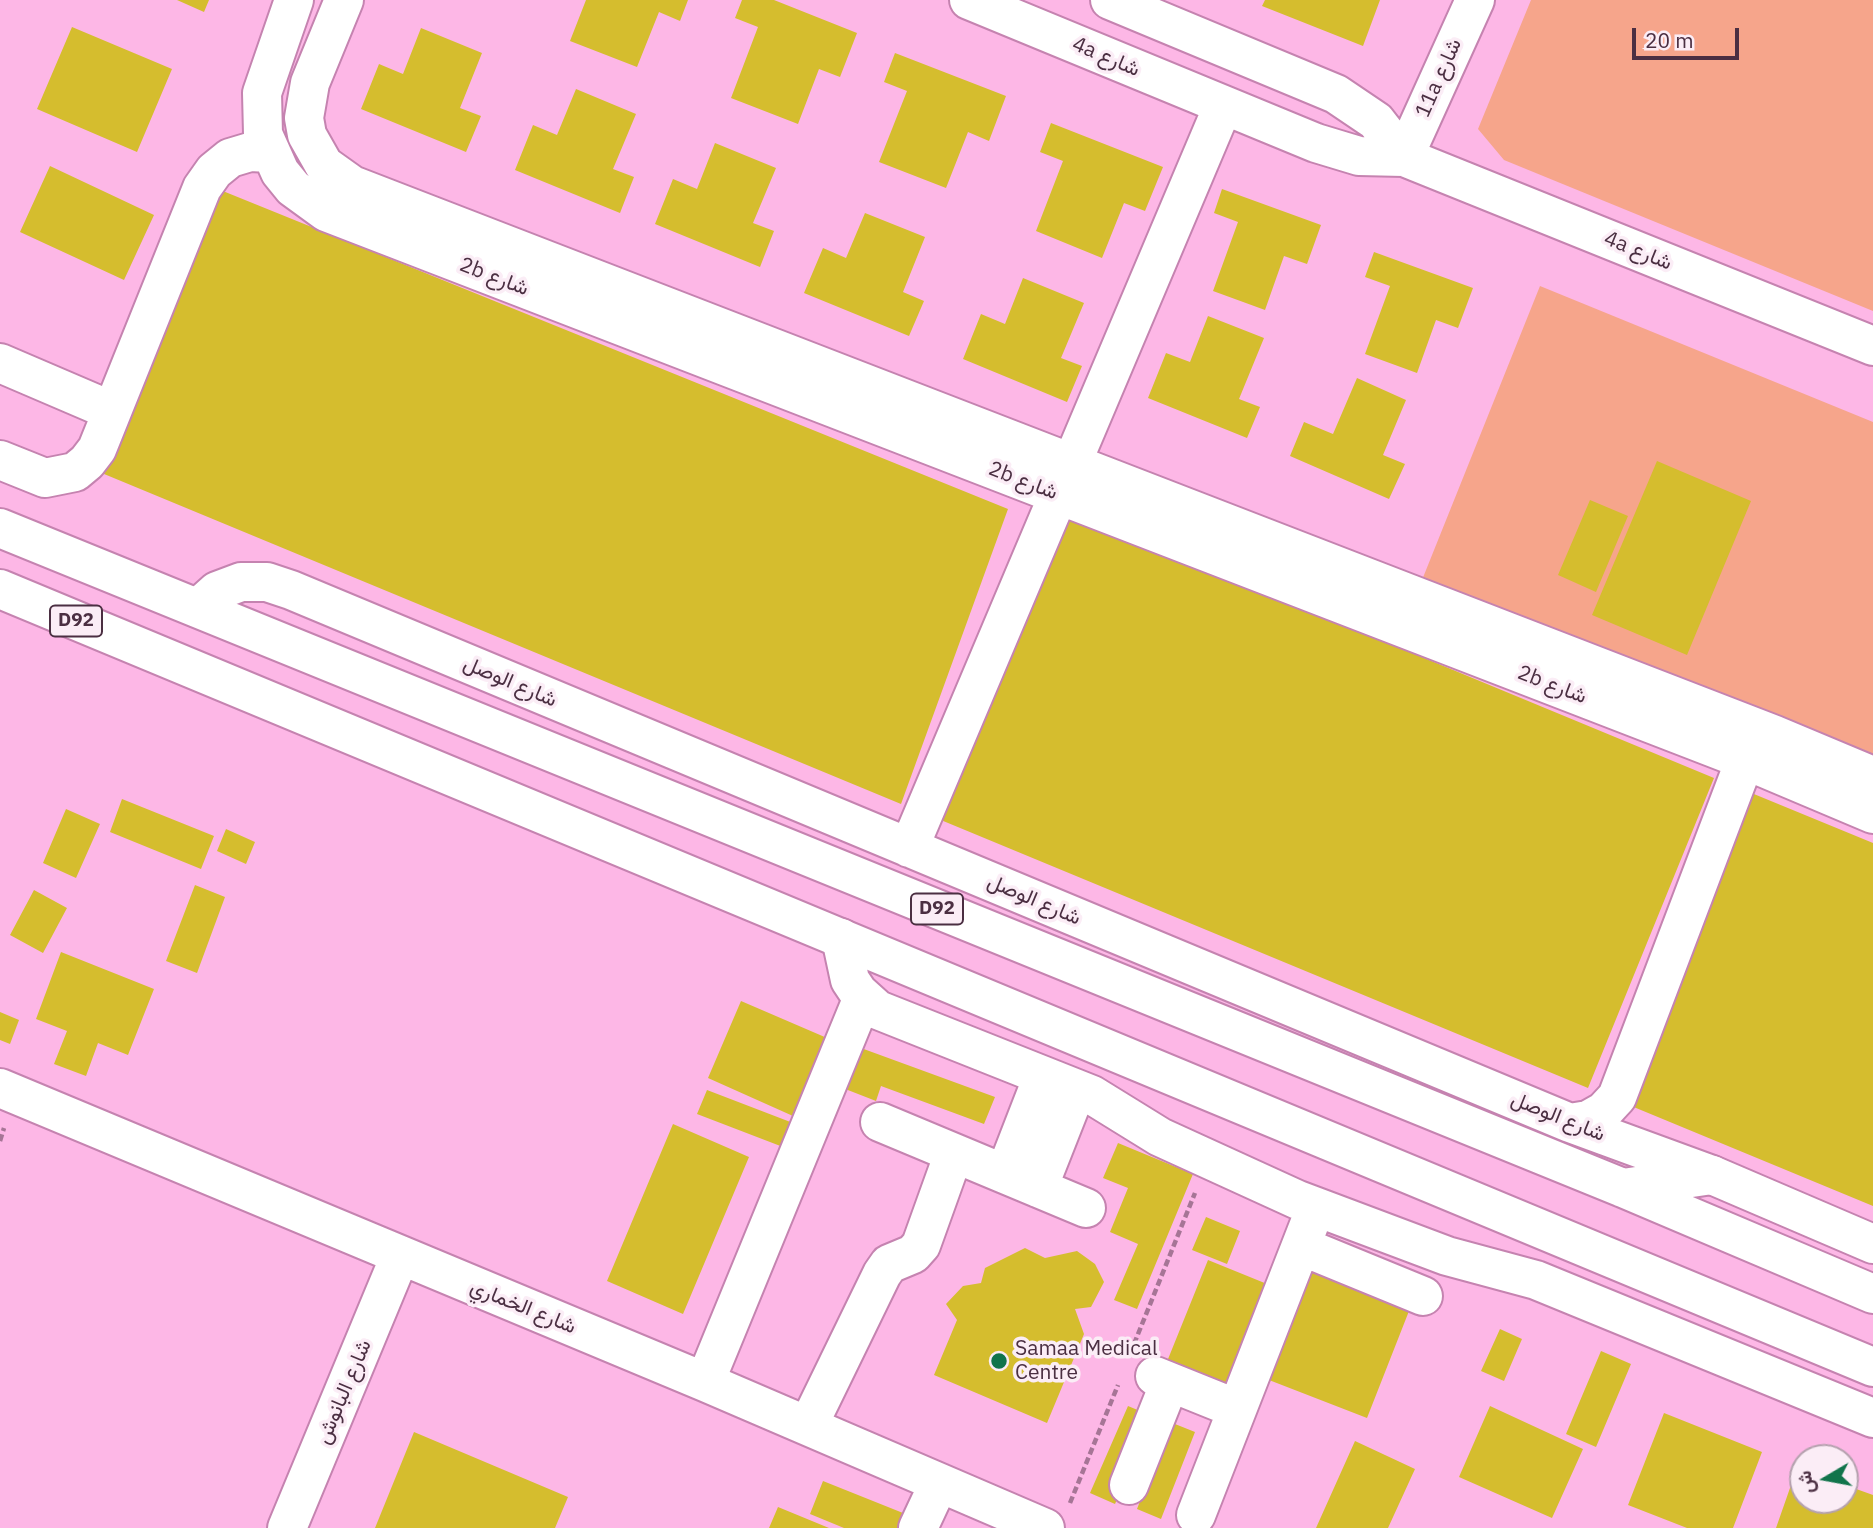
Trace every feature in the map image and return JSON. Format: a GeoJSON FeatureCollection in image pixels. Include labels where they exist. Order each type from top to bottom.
{"type":"FeatureCollection","features":[{"type":"Feature","properties":{"kind":"street","name":"2b شارع"},"geometry":{"type":"LineString","coordinates":[[294,0],[267,72],[261,113],[270,153],[293,188],[326,212],[1066,479],[1873,776]]}},
{"type":"Feature","properties":{"kind":"street","name":"2b شارع"},"geometry":{"type":"LineString","coordinates":[[344,0],[310,83],[304,118],[307,135],[324,165],[352,185],[1873,814]]}},
{"type":"Feature","properties":{"kind":"street","name":"4a شارع"},"geometry":{"type":"LineString","coordinates":[[969,0],[1337,151],[1359,156],[1404,157],[1873,346]]}},
{"type":"Feature","properties":{"kind":"street"},"geometry":{"type":"LineString","coordinates":[[1110,0],[1336,94],[1376,121],[1404,157]]}},
{"type":"Feature","properties":{"kind":"street","name":"11a شارع"},"geometry":{"type":"LineString","coordinates":[[1404,157],[1475,0]]}},
{"type":"Feature","properties":{"kind":"street"},"geometry":{"type":"LineString","coordinates":[[909,848],[1223,106]]}},
{"type":"Feature","properties":{"kind":"street"},"geometry":{"type":"LineString","coordinates":[[0,460],[45,478],[75,472],[97,449],[202,187],[214,170],[230,158],[250,152],[270,153]]}},
{"type":"Feature","properties":{"kind":"street"},"geometry":{"type":"LineString","coordinates":[[0,363],[112,411]]}},
{"type":"Feature","properties":{"kind":"street","name":"شارع الوصل"},"geometry":{"type":"LineString","coordinates":[[0,528],[1623,1188],[1873,1294]]}},
{"type":"Feature","properties":{"kind":"street","name":"شارع الوصل"},"geometry":{"type":"LineString","coordinates":[[198,608],[217,592],[241,582],[267,582],[279,586],[1570,1123],[1712,1175],[1873,1244]]}},
{"type":"Feature","properties":{"kind":"street","name":"D92"},"geometry":{"type":"LineString","coordinates":[[0,589],[841,938],[1856,1353],[1873,1367]]}},
{"type":"Feature","properties":{"kind":"street"},"geometry":{"type":"LineString","coordinates":[[1570,1123],[1596,1115],[1617,1097],[1745,760]]}},
{"type":"Feature","properties":{"kind":"street"},"geometry":{"type":"LineString","coordinates":[[841,938],[845,967],[863,997],[878,1010],[1060,1082],[1160,1137],[1316,1207],[1447,1256],[1536,1280],[1873,1418]]}},
{"type":"Feature","properties":{"kind":"street"},"geometry":{"type":"LineString","coordinates":[[705,1382],[863,997]]}},
{"type":"Feature","properties":{"kind":"street"},"geometry":{"type":"LineString","coordinates":[[1021,1181],[1060,1082]]}},
{"type":"Feature","properties":{"kind":"street","name":"شارع الخماري"},"geometry":{"type":"LineString","coordinates":[[0,1088],[705,1382],[1045,1528]]}},
{"type":"Feature","properties":{"kind":"street"},"geometry":{"type":"LineString","coordinates":[[880,1122],[1086,1208]]}},
{"type":"Feature","properties":{"kind":"street"},"geometry":{"type":"LineString","coordinates":[[808,1426],[882,1274],[889,1265],[913,1254],[922,1245],[954,1153]]}},
{"type":"Feature","properties":{"kind":"street"},"geometry":{"type":"LineString","coordinates":[[1623,1188],[1712,1175]]}},
{"type":"Feature","properties":{"kind":"street"},"geometry":{"type":"LineString","coordinates":[[1196,1515],[1316,1207]]}},
{"type":"Feature","properties":{"kind":"street"},"geometry":{"type":"LineString","coordinates":[[1301,1246],[1423,1296]]}},
{"type":"Feature","properties":{"kind":"street","name":"شارع البانوش"},"geometry":{"type":"LineString","coordinates":[[287,1528],[400,1256]]}},
{"type":"Feature","properties":{"kind":"street"},"geometry":{"type":"LineString","coordinates":[[1129,1485],[1163,1379],[1237,1409]]}},
{"type":"Feature","properties":{"kind":"street"},"geometry":{"type":"LineString","coordinates":[[918,1528],[939,1483]]}},
{"type":"Feature","properties":{"kind":"shaded area"},"geometry":{"type":"Polygon","coordinates":[[[1531,0],[1873,0],[1873,311],[1504,160],[1478,129],[1531,0]]]}},
{"type":"Feature","properties":{"kind":"shaded area"},"geometry":{"type":"Polygon","coordinates":[[[1540,286],[1873,422],[1873,770],[1420,585],[1540,286]]]}},
{"type":"Feature","properties":{"kind":"building"},"geometry":{"type":"Polygon","coordinates":[[[177,0],[209,0],[204,12],[177,0]]]}},
{"type":"Feature","properties":{"kind":"building"},"geometry":{"type":"Polygon","coordinates":[[[586,0],[688,0],[680,21],[659,12],[637,67],[570,41],[586,0]]]}},
{"type":"Feature","properties":{"kind":"building"},"geometry":{"type":"Polygon","coordinates":[[[742,0],[774,0],[857,33],[840,77],[819,69],[798,124],[731,98],[758,27],[735,18],[742,0]]]}},
{"type":"Feature","properties":{"kind":"building"},"geometry":{"type":"Polygon","coordinates":[[[1265,0],[1380,0],[1363,46],[1262,6],[1265,0]]]}},
{"type":"Feature","properties":{"kind":"building"},"geometry":{"type":"Polygon","coordinates":[[[72,27],[172,69],[137,152],[37,109],[72,27]]]}},
{"type":"Feature","properties":{"kind":"building"},"geometry":{"type":"Polygon","coordinates":[[[421,28],[482,53],[460,108],[481,116],[466,152],[361,109],[379,64],[403,74],[421,28]]]}},
{"type":"Feature","properties":{"kind":"building"},"geometry":{"type":"Polygon","coordinates":[[[895,53],[1006,96],[989,141],[968,132],[946,188],[879,162],[907,91],[884,82],[895,53]]]}},
{"type":"Feature","properties":{"kind":"building"},"geometry":{"type":"Polygon","coordinates":[[[576,89],[636,114],[613,169],[634,177],[620,213],[515,170],[533,125],[557,135],[576,89]]]}},
{"type":"Feature","properties":{"kind":"building"},"geometry":{"type":"Polygon","coordinates":[[[1051,123],[1163,167],[1145,211],[1124,203],[1102,258],[1036,231],[1063,161],[1040,152],[1051,123]]]}},
{"type":"Feature","properties":{"kind":"building"},"geometry":{"type":"Polygon","coordinates":[[[715,143],[776,168],[753,223],[774,231],[760,267],[655,224],[673,179],[697,189],[715,143]]]}},
{"type":"Feature","properties":{"kind":"building"},"geometry":{"type":"Polygon","coordinates":[[[50,166],[154,215],[124,280],[20,232],[50,166]]]}},
{"type":"Feature","properties":{"kind":"building"},"geometry":{"type":"Polygon","coordinates":[[[208,185],[1008,509],[901,804],[92,469],[208,185]]]}},
{"type":"Feature","properties":{"kind":"building"},"geometry":{"type":"Polygon","coordinates":[[[1222,189],[1321,225],[1307,264],[1284,256],[1265,310],[1213,291],[1238,222],[1214,213],[1222,189]]]}},
{"type":"Feature","properties":{"kind":"building"},"geometry":{"type":"Polygon","coordinates":[[[865,213],[925,237],[903,292],[924,301],[909,336],[804,293],[823,248],[846,258],[865,213]]]}},
{"type":"Feature","properties":{"kind":"building"},"geometry":{"type":"Polygon","coordinates":[[[1374,252],[1473,288],[1458,328],[1436,320],[1417,373],[1365,354],[1390,286],[1365,277],[1374,252]]]}},
{"type":"Feature","properties":{"kind":"building"},"geometry":{"type":"Polygon","coordinates":[[[1023,278],[1084,303],[1061,358],[1082,366],[1067,402],[963,359],[981,314],[1005,324],[1023,278]]]}},
{"type":"Feature","properties":{"kind":"building"},"geometry":{"type":"Polygon","coordinates":[[[1208,316],[1264,338],[1239,399],[1260,407],[1247,438],[1148,398],[1166,353],[1190,362],[1208,316]]]}},
{"type":"Feature","properties":{"kind":"building"},"geometry":{"type":"Polygon","coordinates":[[[1357,378],[1406,400],[1383,455],[1405,464],[1389,499],[1290,456],[1304,422],[1333,434],[1357,378]]]}},
{"type":"Feature","properties":{"kind":"building"},"geometry":{"type":"Polygon","coordinates":[[[1657,461],[1751,501],[1687,655],[1592,615],[1657,461]]]}},
{"type":"Feature","properties":{"kind":"building"},"geometry":{"type":"Polygon","coordinates":[[[1590,500],[1628,516],[1596,592],[1558,575],[1590,500]]]}},
{"type":"Feature","properties":{"kind":"building"},"geometry":{"type":"Polygon","coordinates":[[[1062,508],[1714,778],[1588,1088],[936,818],[1062,508]]]}},
{"type":"Feature","properties":{"kind":"building"},"geometry":{"type":"Polygon","coordinates":[[[1749,792],[1873,843],[1873,1206],[1624,1103],[1749,792]]]}},
{"type":"Feature","properties":{"kind":"building"},"geometry":{"type":"Polygon","coordinates":[[[122,799],[214,836],[201,869],[110,832],[122,799]]]}},
{"type":"Feature","properties":{"kind":"building"},"geometry":{"type":"Polygon","coordinates":[[[66,809],[100,824],[76,878],[43,863],[66,809]]]}},
{"type":"Feature","properties":{"kind":"building"},"geometry":{"type":"Polygon","coordinates":[[[226,829],[255,842],[246,864],[217,851],[226,829]]]}},
{"type":"Feature","properties":{"kind":"building"},"geometry":{"type":"Polygon","coordinates":[[[195,885],[225,897],[197,973],[166,961],[195,885]]]}},
{"type":"Feature","properties":{"kind":"building"},"geometry":{"type":"Polygon","coordinates":[[[34,890],[67,908],[43,953],[10,935],[34,890]]]}},
{"type":"Feature","properties":{"kind":"building"},"geometry":{"type":"Polygon","coordinates":[[[61,952],[154,989],[128,1055],[98,1043],[86,1076],[54,1064],[67,1031],[36,1019],[61,952]]]}},
{"type":"Feature","properties":{"kind":"building"},"geometry":{"type":"Polygon","coordinates":[[[741,1001],[827,1038],[793,1116],[708,1078],[741,1001]]]}},
{"type":"Feature","properties":{"kind":"building"},"geometry":{"type":"Polygon","coordinates":[[[0,1012],[19,1020],[10,1044],[0,1040],[0,1012]]]}},
{"type":"Feature","properties":{"kind":"building"},"geometry":{"type":"Polygon","coordinates":[[[850,1044],[995,1097],[984,1124],[881,1086],[876,1101],[835,1085],[850,1044]]]}},
{"type":"Feature","properties":{"kind":"building"},"geometry":{"type":"Polygon","coordinates":[[[707,1090],[793,1123],[783,1147],[697,1114],[707,1090]]]}},
{"type":"Feature","properties":{"kind":"building"},"geometry":{"type":"Polygon","coordinates":[[[673,1124],[749,1157],[683,1314],[607,1281],[673,1124]]]}},
{"type":"Feature","properties":{"kind":"building"},"geometry":{"type":"Polygon","coordinates":[[[1118,1143],[1193,1174],[1137,1309],[1114,1300],[1138,1244],[1110,1232],[1128,1188],[1103,1178],[1118,1143]]]}},
{"type":"Feature","properties":{"kind":"building"},"geometry":{"type":"Polygon","coordinates":[[[1206,1217],[1240,1231],[1227,1264],[1192,1250],[1206,1217]]]}},
{"type":"Feature","properties":{"kind":"building"},"geometry":{"type":"Polygon","coordinates":[[[1025,1248],[1045,1258],[1077,1251],[1095,1264],[1104,1282],[1091,1307],[1075,1309],[1084,1334],[1047,1423],[934,1375],[957,1320],[946,1304],[963,1286],[981,1283],[985,1268],[1025,1248]]]}},
{"type":"Feature","properties":{"kind":"building"},"geometry":{"type":"Polygon","coordinates":[[[1208,1260],[1272,1286],[1227,1395],[1164,1369],[1208,1260]]]}},
{"type":"Feature","properties":{"kind":"building"},"geometry":{"type":"Polygon","coordinates":[[[1312,1272],[1409,1311],[1367,1418],[1269,1380],[1312,1272]]]}},
{"type":"Feature","properties":{"kind":"building"},"geometry":{"type":"Polygon","coordinates":[[[1500,1329],[1522,1339],[1504,1381],[1481,1371],[1500,1329]]]}},
{"type":"Feature","properties":{"kind":"building"},"geometry":{"type":"Polygon","coordinates":[[[1601,1351],[1631,1364],[1596,1447],[1566,1434],[1601,1351]]]}},
{"type":"Feature","properties":{"kind":"building"},"geometry":{"type":"Polygon","coordinates":[[[1128,1406],[1152,1416],[1115,1504],[1090,1493],[1128,1406]]]}},
{"type":"Feature","properties":{"kind":"building"},"geometry":{"type":"Polygon","coordinates":[[[1490,1406],[1583,1449],[1552,1518],[1459,1477],[1490,1406]]]}},
{"type":"Feature","properties":{"kind":"building"},"geometry":{"type":"Polygon","coordinates":[[[1664,1413],[1762,1452],[1733,1528],[1687,1528],[1628,1505],[1664,1413]]]}},
{"type":"Feature","properties":{"kind":"building"},"geometry":{"type":"Polygon","coordinates":[[[1170,1422],[1195,1432],[1161,1519],[1137,1509],[1170,1422]]]}},
{"type":"Feature","properties":{"kind":"building"},"geometry":{"type":"Polygon","coordinates":[[[414,1432],[568,1497],[555,1528],[375,1528],[414,1432]]]}},
{"type":"Feature","properties":{"kind":"building"},"geometry":{"type":"Polygon","coordinates":[[[1355,1441],[1415,1469],[1388,1528],[1316,1528],[1355,1441]]]}},
{"type":"Feature","properties":{"kind":"building"},"geometry":{"type":"Polygon","coordinates":[[[823,1481],[903,1513],[897,1528],[844,1528],[810,1514],[823,1481]]]}},
{"type":"Feature","properties":{"kind":"building"},"geometry":{"type":"Polygon","coordinates":[[[1859,1490],[1873,1495],[1873,1528],[1776,1528],[1789,1491],[1789,1514],[1859,1514],[1859,1490]]]}},
{"type":"Feature","properties":{"kind":"building"},"geometry":{"type":"Polygon","coordinates":[[[778,1507],[829,1528],[769,1528],[778,1507]]]}},
{"type":"Feature","properties":{"kind":"place","name":"Samaa Medical Centre"},"geometry":{"type":"Point","coordinates":[999,1361]}}]}
